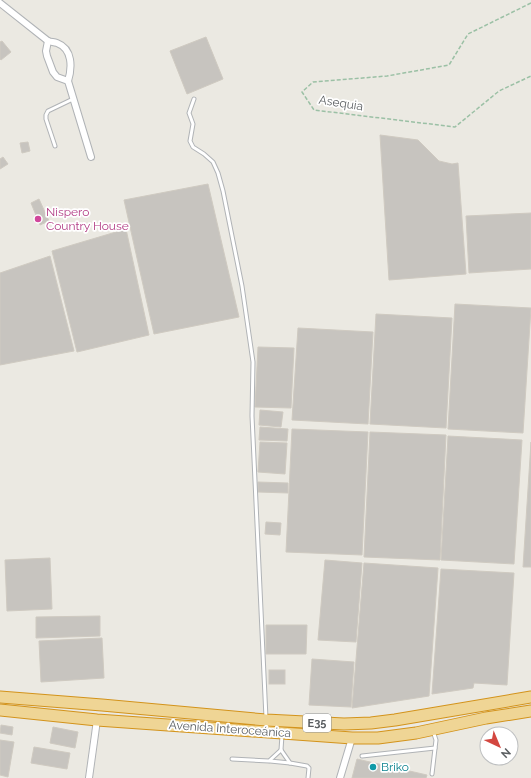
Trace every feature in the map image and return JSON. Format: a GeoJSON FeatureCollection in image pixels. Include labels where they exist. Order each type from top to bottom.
{"type":"FeatureCollection","features":[{"type":"Feature","properties":{"kind":"highway","name":"Avenida Interoceánica"},"geometry":{"type":"LineString","coordinates":[[0,697],[266,720],[344,724],[371,723],[402,719],[531,697]]}},
{"type":"Feature","properties":{"kind":"highway","name":"Avenida Interoceánica"},"geometry":{"type":"LineString","coordinates":[[0,710],[97,720],[352,738],[378,738],[416,733],[486,718],[531,711]]}},
{"type":"Feature","properties":{"kind":"street"},"geometry":{"type":"LineString","coordinates":[[0,3],[48,41],[57,43],[68,52],[71,65],[68,81],[91,157]]}},
{"type":"Feature","properties":{"kind":"street"},"geometry":{"type":"LineString","coordinates":[[48,41],[46,51],[54,72],[57,77],[68,81]]}},
{"type":"Feature","properties":{"kind":"street"},"geometry":{"type":"LineString","coordinates":[[89,778],[97,720]]}},
{"type":"Feature","properties":{"kind":"street"},"geometry":{"type":"LineString","coordinates":[[340,778],[352,738]]}},
{"type":"Feature","properties":{"kind":"lane"},"geometry":{"type":"LineString","coordinates":[[55,146],[46,115],[48,112],[73,99]]}},
{"type":"Feature","properties":{"kind":"lane"},"geometry":{"type":"LineString","coordinates":[[194,99],[188,112],[192,124],[190,141],[193,147],[213,162],[218,173],[242,286],[253,362],[252,416],[266,720]]}},
{"type":"Feature","properties":{"kind":"lane"},"geometry":{"type":"LineString","coordinates":[[432,774],[436,740],[433,730]]}},
{"type":"Feature","properties":{"kind":"lane"},"geometry":{"type":"LineString","coordinates":[[269,761],[281,750],[283,733]]}},
{"type":"Feature","properties":{"kind":"lane"},"geometry":{"type":"LineString","coordinates":[[362,756],[435,748]]}},
{"type":"Feature","properties":{"kind":"lane"},"geometry":{"type":"LineString","coordinates":[[281,750],[290,763]]}},
{"type":"Feature","properties":{"kind":"lane"},"geometry":{"type":"LineString","coordinates":[[232,760],[269,761],[307,766],[309,768],[308,778]]}},
{"type":"Feature","properties":{"kind":"path","name":"Asequia"},"geometry":{"type":"LineString","coordinates":[[531,3],[468,34],[449,64],[387,76],[313,82],[302,92],[314,110],[455,127],[499,91],[531,76]]}},
{"type":"Feature","properties":{"kind":"building"},"geometry":{"type":"Polygon","coordinates":[[[206,37],[223,79],[187,94],[170,51],[206,37]]]}},
{"type":"Feature","properties":{"kind":"building"},"geometry":{"type":"Polygon","coordinates":[[[2,41],[11,52],[1,60],[0,42],[2,41]]]}},
{"type":"Feature","properties":{"kind":"building"},"geometry":{"type":"Polygon","coordinates":[[[380,135],[418,140],[439,161],[452,164],[458,163],[466,274],[389,280],[380,135]]]}},
{"type":"Feature","properties":{"kind":"building"},"geometry":{"type":"Polygon","coordinates":[[[28,142],[30,151],[22,153],[20,143],[28,142]]]}},
{"type":"Feature","properties":{"kind":"building"},"geometry":{"type":"Polygon","coordinates":[[[3,157],[8,164],[0,169],[0,159],[3,157]]]}},
{"type":"Feature","properties":{"kind":"building"},"geometry":{"type":"Polygon","coordinates":[[[208,184],[239,317],[154,334],[124,200],[208,184]]]}},
{"type":"Feature","properties":{"kind":"building"},"geometry":{"type":"Polygon","coordinates":[[[39,199],[49,221],[40,225],[31,203],[39,199]]]}},
{"type":"Feature","properties":{"kind":"building"},"geometry":{"type":"Polygon","coordinates":[[[531,213],[531,269],[469,273],[466,216],[531,213]]]}},
{"type":"Feature","properties":{"kind":"building"},"geometry":{"type":"Polygon","coordinates":[[[126,229],[149,335],[77,352],[52,251],[126,229]]]}},
{"type":"Feature","properties":{"kind":"building"},"geometry":{"type":"Polygon","coordinates":[[[50,256],[74,351],[0,365],[0,273],[50,256]]]}},
{"type":"Feature","properties":{"kind":"building"},"geometry":{"type":"Polygon","coordinates":[[[455,304],[531,308],[523,433],[448,429],[455,304]]]}},
{"type":"Feature","properties":{"kind":"building"},"geometry":{"type":"Polygon","coordinates":[[[376,314],[452,318],[446,428],[370,424],[376,314]]]}},
{"type":"Feature","properties":{"kind":"building"},"geometry":{"type":"Polygon","coordinates":[[[298,328],[373,332],[368,424],[292,420],[298,328]]]}},
{"type":"Feature","properties":{"kind":"building"},"geometry":{"type":"Polygon","coordinates":[[[258,347],[294,348],[291,408],[255,407],[258,347]]]}},
{"type":"Feature","properties":{"kind":"building"},"geometry":{"type":"Polygon","coordinates":[[[260,410],[283,412],[281,427],[259,425],[260,410]]]}},
{"type":"Feature","properties":{"kind":"building"},"geometry":{"type":"Polygon","coordinates":[[[260,427],[288,429],[287,441],[259,440],[260,427]]]}},
{"type":"Feature","properties":{"kind":"building"},"geometry":{"type":"Polygon","coordinates":[[[292,429],[368,432],[362,555],[286,552],[292,429]]]}},
{"type":"Feature","properties":{"kind":"building"},"geometry":{"type":"Polygon","coordinates":[[[370,432],[446,435],[440,560],[364,557],[370,432]]]}},
{"type":"Feature","properties":{"kind":"building"},"geometry":{"type":"Polygon","coordinates":[[[448,436],[522,440],[514,564],[441,560],[448,436]]]}},
{"type":"Feature","properties":{"kind":"building"},"geometry":{"type":"Polygon","coordinates":[[[260,442],[287,443],[285,474],[258,472],[260,442]]]}},
{"type":"Feature","properties":{"kind":"building"},"geometry":{"type":"Polygon","coordinates":[[[531,442],[531,567],[523,567],[531,442]]]}},
{"type":"Feature","properties":{"kind":"building"},"geometry":{"type":"Polygon","coordinates":[[[258,482],[288,483],[288,493],[258,492],[258,482]]]}},
{"type":"Feature","properties":{"kind":"building"},"geometry":{"type":"Polygon","coordinates":[[[266,522],[281,523],[280,535],[265,534],[266,522]]]}},
{"type":"Feature","properties":{"kind":"building"},"geometry":{"type":"Polygon","coordinates":[[[50,558],[52,609],[7,611],[5,560],[50,558]]]}},
{"type":"Feature","properties":{"kind":"building"},"geometry":{"type":"Polygon","coordinates":[[[325,560],[362,563],[356,642],[318,640],[325,560]]]}},
{"type":"Feature","properties":{"kind":"building"},"geometry":{"type":"Polygon","coordinates":[[[364,563],[438,568],[429,696],[352,708],[364,563]]]}},
{"type":"Feature","properties":{"kind":"building"},"geometry":{"type":"Polygon","coordinates":[[[441,569],[514,573],[507,685],[474,683],[473,688],[432,694],[441,569]]]}},
{"type":"Feature","properties":{"kind":"building"},"geometry":{"type":"Polygon","coordinates":[[[100,616],[100,636],[36,638],[36,617],[100,616]]]}},
{"type":"Feature","properties":{"kind":"building"},"geometry":{"type":"Polygon","coordinates":[[[266,625],[307,625],[306,654],[266,654],[266,625]]]}},
{"type":"Feature","properties":{"kind":"building"},"geometry":{"type":"Polygon","coordinates":[[[102,638],[104,678],[41,682],[39,641],[102,638]]]}},
{"type":"Feature","properties":{"kind":"building"},"geometry":{"type":"Polygon","coordinates":[[[312,659],[354,662],[351,707],[309,705],[312,659]]]}},
{"type":"Feature","properties":{"kind":"building"},"geometry":{"type":"Polygon","coordinates":[[[269,670],[285,670],[285,684],[269,684],[269,670]]]}},
{"type":"Feature","properties":{"kind":"building"},"geometry":{"type":"Polygon","coordinates":[[[1,725],[13,727],[12,735],[0,733],[1,725]]]}},
{"type":"Feature","properties":{"kind":"building"},"geometry":{"type":"Polygon","coordinates":[[[53,727],[78,732],[75,748],[50,743],[53,727]]]}},
{"type":"Feature","properties":{"kind":"building"},"geometry":{"type":"Polygon","coordinates":[[[0,740],[14,742],[8,777],[0,775],[0,740]]]}},
{"type":"Feature","properties":{"kind":"building"},"geometry":{"type":"Polygon","coordinates":[[[34,747],[70,753],[67,769],[31,763],[34,747]]]}},
{"type":"Feature","properties":{"kind":"building","name":"Briko"},"geometry":{"type":"Polygon","coordinates":[[[357,759],[427,775],[426,778],[352,778],[357,759]]]}},
{"type":"Feature","properties":{"kind":"place","name":"Nispero Country House"},"geometry":{"type":"Point","coordinates":[38,219]}},
{"type":"Feature","properties":{"kind":"place","name":"Briko"},"geometry":{"type":"Point","coordinates":[373,767]}}]}
